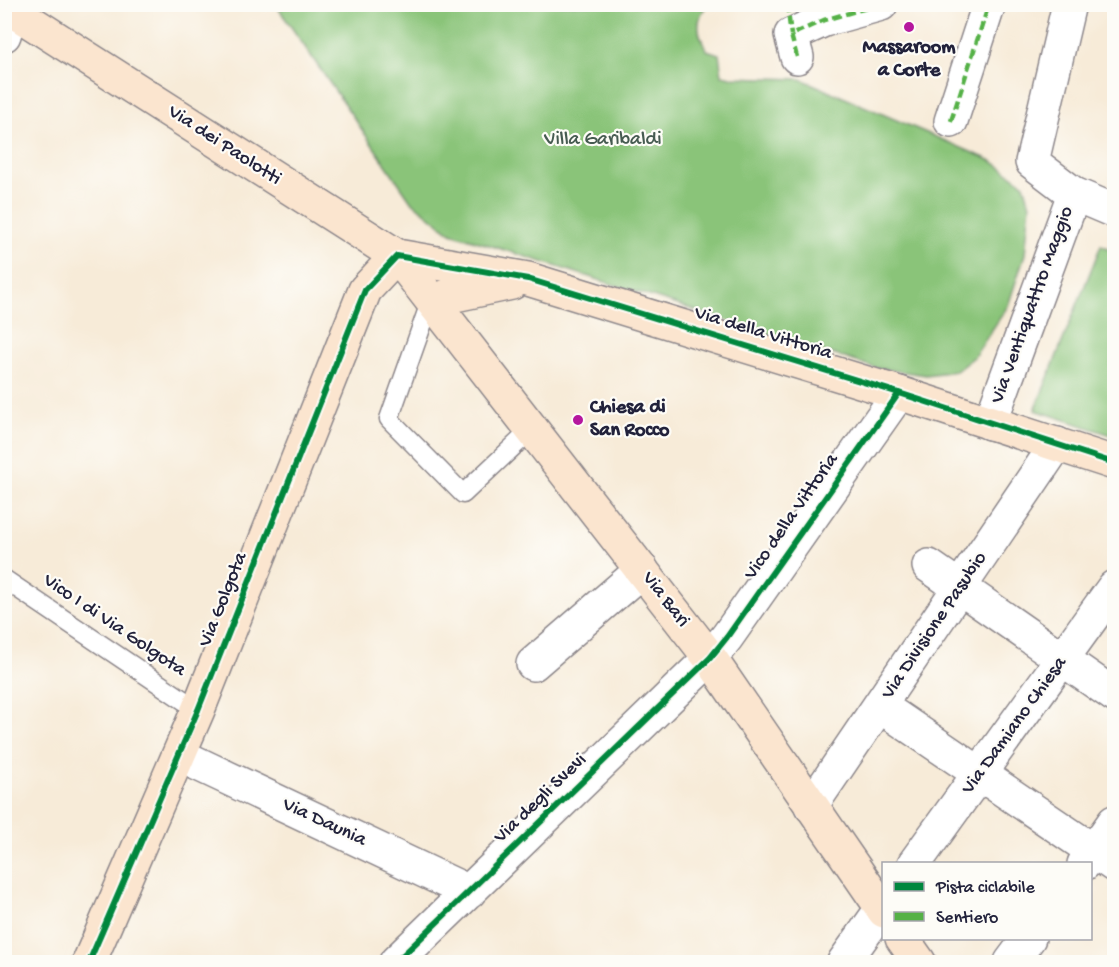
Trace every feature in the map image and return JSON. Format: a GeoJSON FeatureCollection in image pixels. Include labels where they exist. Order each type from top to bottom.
{"type":"FeatureCollection","features":[{"type":"Feature","properties":{"kind":"street"},"geometry":{"type":"LineString","coordinates":[[792,33],[824,20],[881,4]]}},
{"type":"Feature","properties":{"kind":"street"},"geometry":{"type":"LineString","coordinates":[[951,121],[989,4]]}},
{"type":"Feature","properties":{"kind":"street"},"geometry":{"type":"LineString","coordinates":[[1069,4],[1032,162],[1074,194]]}},
{"type":"Feature","properties":{"kind":"street","name":"Via dei Paolotti"},"geometry":{"type":"LineString","coordinates":[[7,16],[397,256],[431,300]]}},
{"type":"Feature","properties":{"kind":"street","name":"Via Ventiquattro Maggio"},"geometry":{"type":"LineString","coordinates":[[990,423],[1074,194],[1114,211]]}},
{"type":"Feature","properties":{"kind":"street","name":"Via della Vittoria"},"geometry":{"type":"LineString","coordinates":[[397,256],[528,279],[899,393],[1114,463]]}},
{"type":"Feature","properties":{"kind":"street","name":"Via Golgota"},"geometry":{"type":"LineString","coordinates":[[89,963],[198,710],[365,290],[397,256]]}},
{"type":"Feature","properties":{"kind":"street"},"geometry":{"type":"LineString","coordinates":[[431,300],[528,279]]}},
{"type":"Feature","properties":{"kind":"street","name":"Via Bari"},"geometry":{"type":"LineString","coordinates":[[431,300],[710,658],[882,908]]}},
{"type":"Feature","properties":{"kind":"street","name":"Vico della Vittoria"},"geometry":{"type":"LineString","coordinates":[[710,658],[899,393]]}},
{"type":"Feature","properties":{"kind":"street","name":"Via Divisione Pasubio"},"geometry":{"type":"LineString","coordinates":[[812,806],[1057,444]]}},
{"type":"Feature","properties":{"kind":"street"},"geometry":{"type":"LineString","coordinates":[[930,566],[1114,695]]}},
{"type":"Feature","properties":{"kind":"street"},"geometry":{"type":"LineString","coordinates":[[533,664],[642,570]]}},
{"type":"Feature","properties":{"kind":"street","name":"Via Damiano Chiesa"},"geometry":{"type":"LineString","coordinates":[[915,862],[1114,587]]}},
{"type":"Feature","properties":{"kind":"street","name":"Via degli Svevi"},"geometry":{"type":"LineString","coordinates":[[396,963],[710,658]]}},
{"type":"Feature","properties":{"kind":"street"},"geometry":{"type":"LineString","coordinates":[[880,706],[980,774],[1097,860],[1114,822]]}},
{"type":"Feature","properties":{"kind":"street","name":"Via Daunia"},"geometry":{"type":"LineString","coordinates":[[179,755],[470,892]]}},
{"type":"Feature","properties":{"kind":"street"},"geometry":{"type":"LineString","coordinates":[[844,963],[882,910]]}},
{"type":"Feature","properties":{"kind":"street"},"geometry":{"type":"LineString","coordinates":[[903,940],[919,963]]}},
{"type":"Feature","properties":{"kind":"street"},"geometry":{"type":"LineString","coordinates":[[1011,963],[1028,940]]}},
{"type":"Feature","properties":{"kind":"lane"},"geometry":{"type":"LineString","coordinates":[[431,300],[389,419],[463,494],[532,429]]}},
{"type":"Feature","properties":{"kind":"lane","name":"Vico I di Via Golgota"},"geometry":{"type":"LineString","coordinates":[[4,579],[198,710]]}},
{"type":"Feature","properties":{"kind":"green space","name":"Villa Garibaldi"},"geometry":{"type":"Polygon","coordinates":[[[276,5],[707,5],[699,22],[699,33],[707,50],[719,54],[722,75],[801,79],[992,161],[1024,184],[1030,205],[1025,254],[1008,306],[974,357],[956,371],[926,375],[876,368],[451,233],[411,201],[276,5]]]}},
{"type":"Feature","properties":{"kind":"green space"},"geometry":{"type":"Polygon","coordinates":[[[1101,245],[1114,251],[1114,436],[1035,410],[1101,245]]]}},
{"type":"Feature","properties":{"kind":"marked path"},"geometry":{"type":"LineString","coordinates":[[787,4],[791,35]]}},
{"type":"Feature","properties":{"kind":"marked path"},"geometry":{"type":"LineString","coordinates":[[797,57],[791,35],[824,20],[881,4]]}},
{"type":"Feature","properties":{"kind":"marked path"},"geometry":{"type":"LineString","coordinates":[[951,121],[989,4]]}},
{"type":"Feature","properties":{"kind":"cycle path"},"geometry":{"type":"LineString","coordinates":[[89,962],[198,710],[365,290],[397,256],[528,279],[899,393],[1114,463]]}},
{"type":"Feature","properties":{"kind":"cycle path"},"geometry":{"type":"LineString","coordinates":[[396,962],[710,658],[899,393]]}},
{"type":"Feature","properties":{"kind":"place","name":"Massaroom a Corte"},"geometry":{"type":"Point","coordinates":[909,27]}},
{"type":"Feature","properties":{"kind":"place","name":"Chiesa di San Rocco"},"geometry":{"type":"Point","coordinates":[578,420]}}]}
